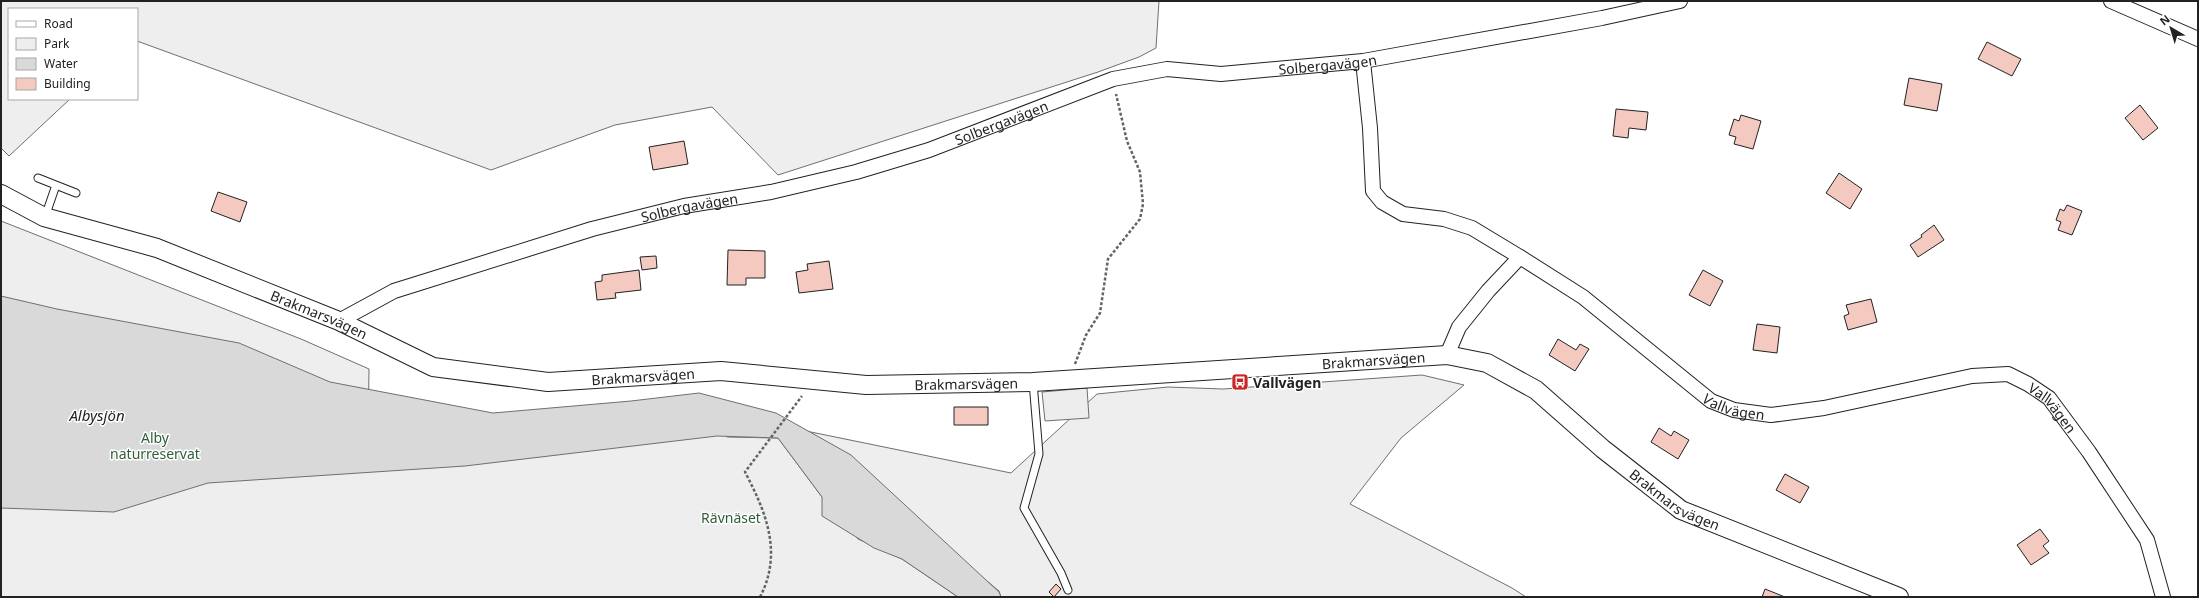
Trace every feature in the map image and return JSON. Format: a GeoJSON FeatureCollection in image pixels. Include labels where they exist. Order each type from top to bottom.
{"type":"FeatureCollection","features":[{"type":"Feature","properties":{"kind":"street","name":"Solbergavägen"},"geometry":{"type":"LineString","coordinates":[[339,321],[401,288],[600,228],[684,206],[771,192],[856,172],[929,150],[1113,79],[1167,69],[1221,74],[1363,62],[1602,18],[1680,1]]}},
{"type":"Feature","properties":{"kind":"street"},"geometry":{"type":"LineString","coordinates":[[2111,1],[2198,40]]}},
{"type":"Feature","properties":{"kind":"street","name":"Vallvägen"},"geometry":{"type":"LineString","coordinates":[[1363,62],[1370,128],[1373,191],[1382,202],[1403,214],[1444,219],[1472,228],[1583,297],[1711,401],[1734,410],[1771,415],[1824,408],[1972,376],[2008,374],[2028,384],[2049,398],[2089,452],[2147,540],[2163,597]]}},
{"type":"Feature","properties":{"kind":"street","name":"Brakmarsvägen"},"geometry":{"type":"LineString","coordinates":[[1,194],[44,217],[157,248],[339,321],[433,366],[548,382],[721,371],[866,385],[1033,382],[1447,355],[1487,363],[1536,390],[1602,449],[1681,510],[1899,597]]}},
{"type":"Feature","properties":{"kind":"street"},"geometry":{"type":"LineString","coordinates":[[1447,355],[1459,327],[1488,291],[1520,257]]}},
{"type":"Feature","properties":{"kind":"lane"},"geometry":{"type":"LineString","coordinates":[[38,178],[76,193]]}},
{"type":"Feature","properties":{"kind":"lane"},"geometry":{"type":"LineString","coordinates":[[44,217],[56,185]]}},
{"type":"Feature","properties":{"kind":"lane"},"geometry":{"type":"LineString","coordinates":[[1033,382],[1039,454],[1024,508],[1061,573],[1068,590]]}},
{"type":"Feature","properties":{"kind":"path"},"geometry":{"type":"LineString","coordinates":[[1068,380],[1086,336],[1100,313],[1108,259],[1140,219],[1143,204],[1140,172],[1127,141],[1113,79]]}},
{"type":"Feature","properties":{"kind":"path"},"geometry":{"type":"LineString","coordinates":[[760,597],[764,590],[773,551],[762,505],[745,472],[804,394]]}},
{"type":"Feature","properties":{"kind":"green space"},"geometry":{"type":"Polygon","coordinates":[[[1,1],[1159,1],[1156,48],[1139,57],[1098,72],[778,175],[712,107],[615,125],[491,170],[138,41],[138,8],[8,8],[8,100],[69,100],[9,156],[1,148],[1,1]]]}},
{"type":"Feature","properties":{"kind":"green space","name":"Alby naturreservat"},"geometry":{"type":"Polygon","coordinates":[[[1,221],[301,339],[369,369],[368,440],[697,413],[727,437],[778,438],[822,497],[858,539],[902,559],[958,597],[1,597],[1,221]]]}},
{"type":"Feature","properties":{"kind":"green space"},"geometry":{"type":"Polygon","coordinates":[[[1422,375],[1464,385],[1401,438],[1350,504],[1512,588],[1526,597],[1001,597],[999,591],[806,431],[1011,473],[1097,394],[1168,387],[1223,389],[1422,375]]]}},
{"type":"Feature","properties":{"kind":"shaded area"},"geometry":{"type":"Polygon","coordinates":[[[1087,388],[1089,418],[1045,421],[1042,392],[1087,388]]]}},
{"type":"Feature","properties":{"kind":"water","name":"Albysjön"},"geometry":{"type":"Polygon","coordinates":[[[1,296],[57,309],[239,343],[330,382],[493,413],[631,401],[699,393],[776,413],[851,455],[999,592],[1001,597],[958,597],[902,559],[874,548],[822,516],[822,497],[778,438],[717,436],[465,466],[208,483],[114,512],[1,508],[1,296]]]}},
{"type":"Feature","properties":{"kind":"building"},"geometry":{"type":"Polygon","coordinates":[[[1987,42],[2021,59],[2012,76],[1978,59],[1987,42]]]}},
{"type":"Feature","properties":{"kind":"building"},"geometry":{"type":"Polygon","coordinates":[[[1909,78],[1942,84],[1937,111],[1904,105],[1909,78]]]}},
{"type":"Feature","properties":{"kind":"building"},"geometry":{"type":"Polygon","coordinates":[[[2140,105],[2158,128],[2143,140],[2125,118],[2140,105]]]}},
{"type":"Feature","properties":{"kind":"building"},"geometry":{"type":"Polygon","coordinates":[[[1616,109],[1648,112],[1646,130],[1629,128],[1628,138],[1613,136],[1616,109]]]}},
{"type":"Feature","properties":{"kind":"building"},"geometry":{"type":"Polygon","coordinates":[[[1741,115],[1761,121],[1753,149],[1734,144],[1736,137],[1729,135],[1734,119],[1739,121],[1741,115]]]}},
{"type":"Feature","properties":{"kind":"building"},"geometry":{"type":"Polygon","coordinates":[[[684,141],[688,164],[653,170],[649,147],[684,141]]]}},
{"type":"Feature","properties":{"kind":"building"},"geometry":{"type":"Polygon","coordinates":[[[1839,173],[1862,189],[1850,209],[1826,193],[1839,173]]]}},
{"type":"Feature","properties":{"kind":"building"},"geometry":{"type":"Polygon","coordinates":[[[218,192],[247,202],[240,222],[211,211],[218,192]]]}},
{"type":"Feature","properties":{"kind":"building"},"geometry":{"type":"Polygon","coordinates":[[[2067,205],[2082,211],[2072,235],[2058,230],[2061,222],[2056,220],[2060,209],[2064,211],[2067,205]]]}},
{"type":"Feature","properties":{"kind":"building"},"geometry":{"type":"Polygon","coordinates":[[[1934,225],[1944,240],[1918,257],[1910,245],[1922,237],[1921,235],[1934,225]]]}},
{"type":"Feature","properties":{"kind":"building"},"geometry":{"type":"Polygon","coordinates":[[[728,250],[765,251],[765,278],[746,278],[746,285],[727,285],[728,250]]]}},
{"type":"Feature","properties":{"kind":"building"},"geometry":{"type":"Polygon","coordinates":[[[656,256],[657,268],[642,270],[640,257],[656,256]]]}},
{"type":"Feature","properties":{"kind":"building"},"geometry":{"type":"Polygon","coordinates":[[[829,261],[833,289],[799,293],[796,272],[808,270],[807,264],[829,261]]]}},
{"type":"Feature","properties":{"kind":"building"},"geometry":{"type":"Polygon","coordinates":[[[639,270],[641,290],[615,293],[616,298],[597,300],[595,282],[602,281],[602,275],[639,270]]]}},
{"type":"Feature","properties":{"kind":"building"},"geometry":{"type":"Polygon","coordinates":[[[1703,270],[1723,281],[1710,306],[1689,295],[1703,270]]]}},
{"type":"Feature","properties":{"kind":"building"},"geometry":{"type":"Polygon","coordinates":[[[1871,299],[1877,322],[1848,330],[1844,316],[1849,314],[1846,305],[1871,299]]]}},
{"type":"Feature","properties":{"kind":"building"},"geometry":{"type":"Polygon","coordinates":[[[1757,324],[1780,327],[1777,353],[1753,350],[1757,324]]]}},
{"type":"Feature","properties":{"kind":"building"},"geometry":{"type":"Polygon","coordinates":[[[1558,339],[1576,350],[1580,344],[1589,349],[1575,371],[1549,355],[1558,339]]]}},
{"type":"Feature","properties":{"kind":"building"},"geometry":{"type":"Polygon","coordinates":[[[954,407],[988,407],[988,425],[954,425],[954,407]]]}},
{"type":"Feature","properties":{"kind":"building"},"geometry":{"type":"Polygon","coordinates":[[[1659,428],[1671,436],[1674,431],[1689,440],[1678,459],[1651,442],[1659,428]]]}},
{"type":"Feature","properties":{"kind":"building"},"geometry":{"type":"Polygon","coordinates":[[[1785,474],[1809,487],[1800,503],[1776,490],[1785,474]]]}},
{"type":"Feature","properties":{"kind":"building"},"geometry":{"type":"Polygon","coordinates":[[[2040,529],[2049,541],[2043,546],[2049,553],[2031,565],[2017,545],[2040,529]]]}},
{"type":"Feature","properties":{"kind":"building"},"geometry":{"type":"Polygon","coordinates":[[[1056,584],[1061,589],[1054,597],[1049,592],[1056,584]]]}},
{"type":"Feature","properties":{"kind":"building"},"geometry":{"type":"Polygon","coordinates":[[[1765,589],[1785,597],[1762,597],[1765,589]]]}},
{"type":"Feature","properties":{"kind":"place","name":"Vallvägen"},"geometry":{"type":"Point","coordinates":[1240,382]}},
{"type":"Feature","properties":{"kind":"park label","name":"Rävnäset"},"geometry":{"type":"Point","coordinates":[731,517]}}]}
